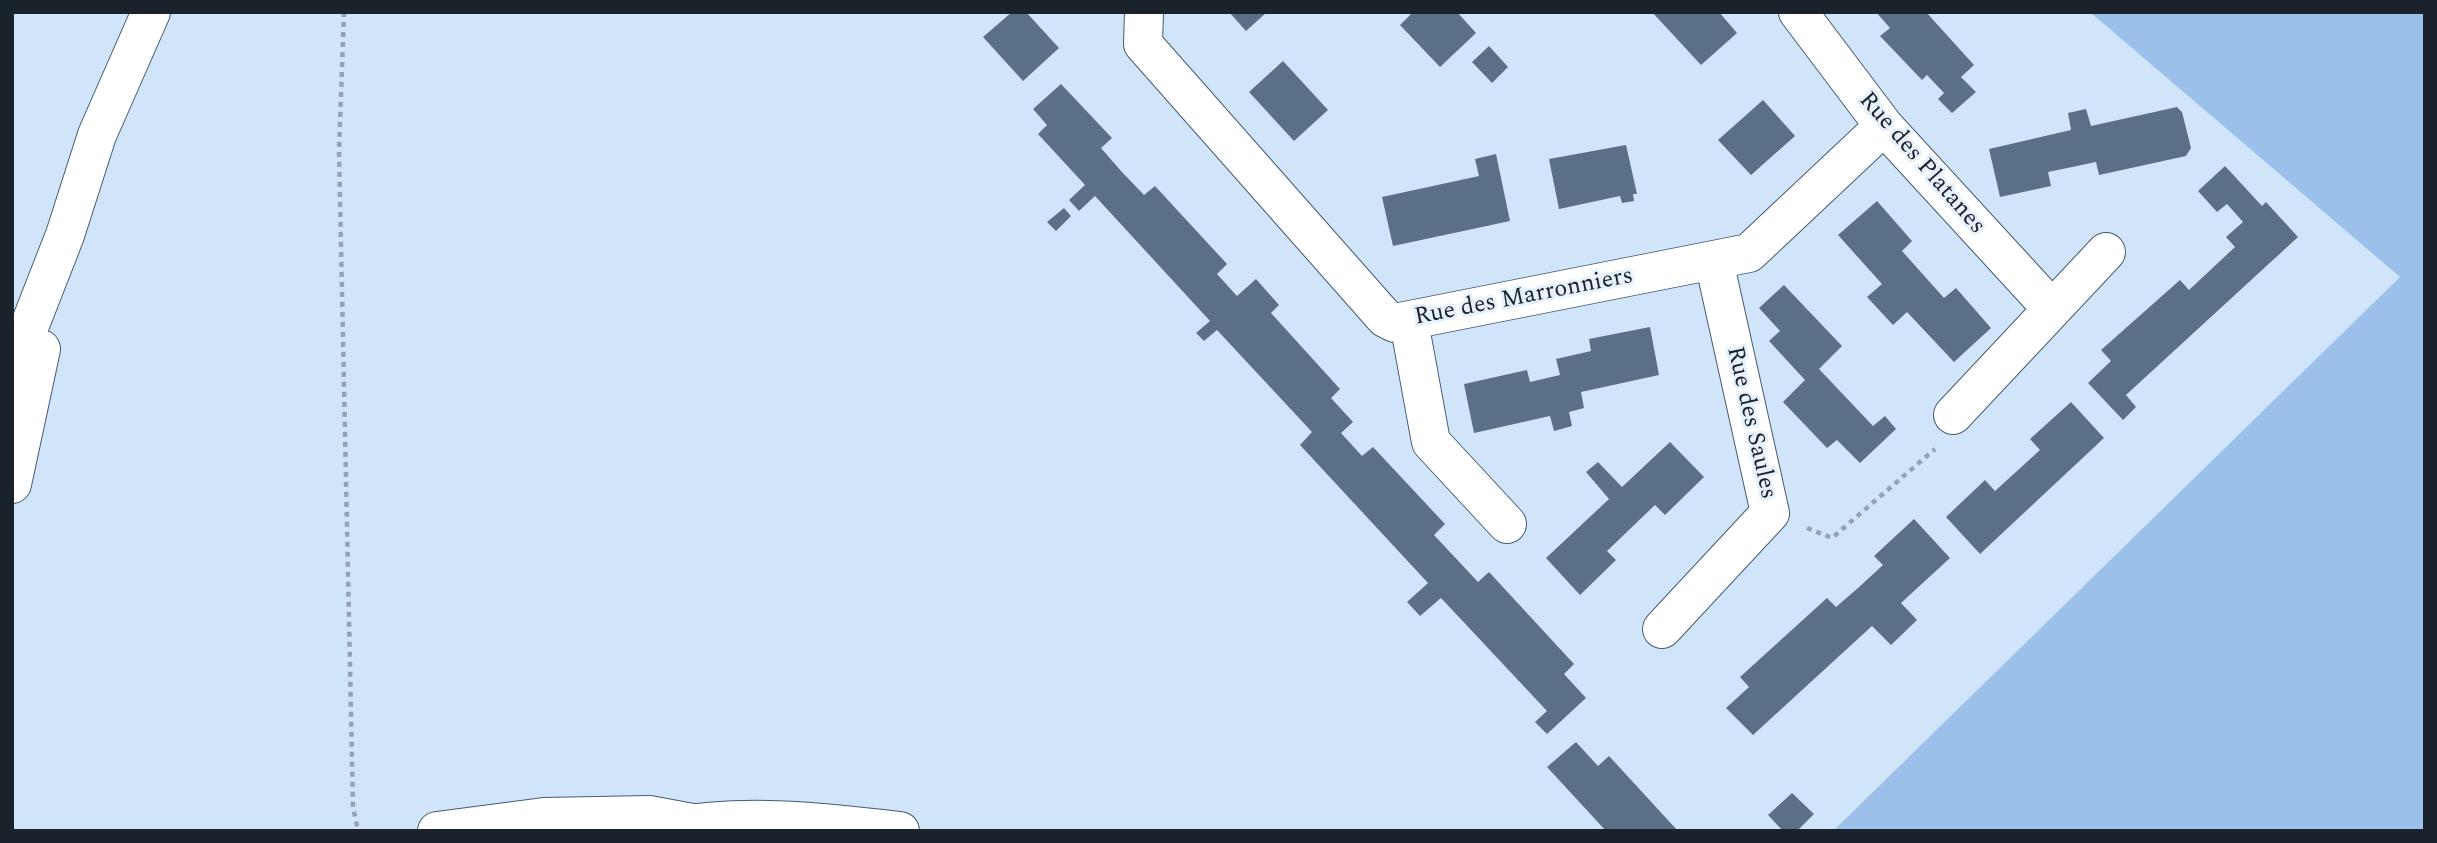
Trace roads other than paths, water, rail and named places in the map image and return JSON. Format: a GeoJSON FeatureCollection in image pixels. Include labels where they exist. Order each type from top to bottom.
{"type":"FeatureCollection","features":[{"type":"Feature","properties":{"kind":"street"},"geometry":{"type":"LineString","coordinates":[[12,379],[24,340],[65,235],[97,135],[151,12]]}},
{"type":"Feature","properties":{"kind":"street","name":"Rue des Marronniers"},"geometry":{"type":"LineString","coordinates":[[1113,12],[1144,28],[1385,318],[1395,323],[1749,253],[1884,126]]}},
{"type":"Feature","properties":{"kind":"street","name":"Rue des Platanes"},"geometry":{"type":"LineString","coordinates":[[1798,12],[1884,126],[2052,309]]}},
{"type":"Feature","properties":{"kind":"street"},"geometry":{"type":"LineString","coordinates":[[12,484],[65,235]]}},
{"type":"Feature","properties":{"kind":"street"},"geometry":{"type":"LineString","coordinates":[[1953,415],[2106,252]]}},
{"type":"Feature","properties":{"kind":"street","name":"Rue des Saules"},"geometry":{"type":"LineString","coordinates":[[1662,629],[1770,513],[1714,261]]}},
{"type":"Feature","properties":{"kind":"street"},"geometry":{"type":"LineString","coordinates":[[1409,322],[1431,442],[1507,524]]}},
{"type":"Feature","properties":{"kind":"street"},"geometry":{"type":"LineString","coordinates":[[437,831],[544,817],[649,815],[692,823]]}},
{"type":"Feature","properties":{"kind":"street"},"geometry":{"type":"LineString","coordinates":[[651,831],[692,823],[800,820],[900,831]]}}]}
